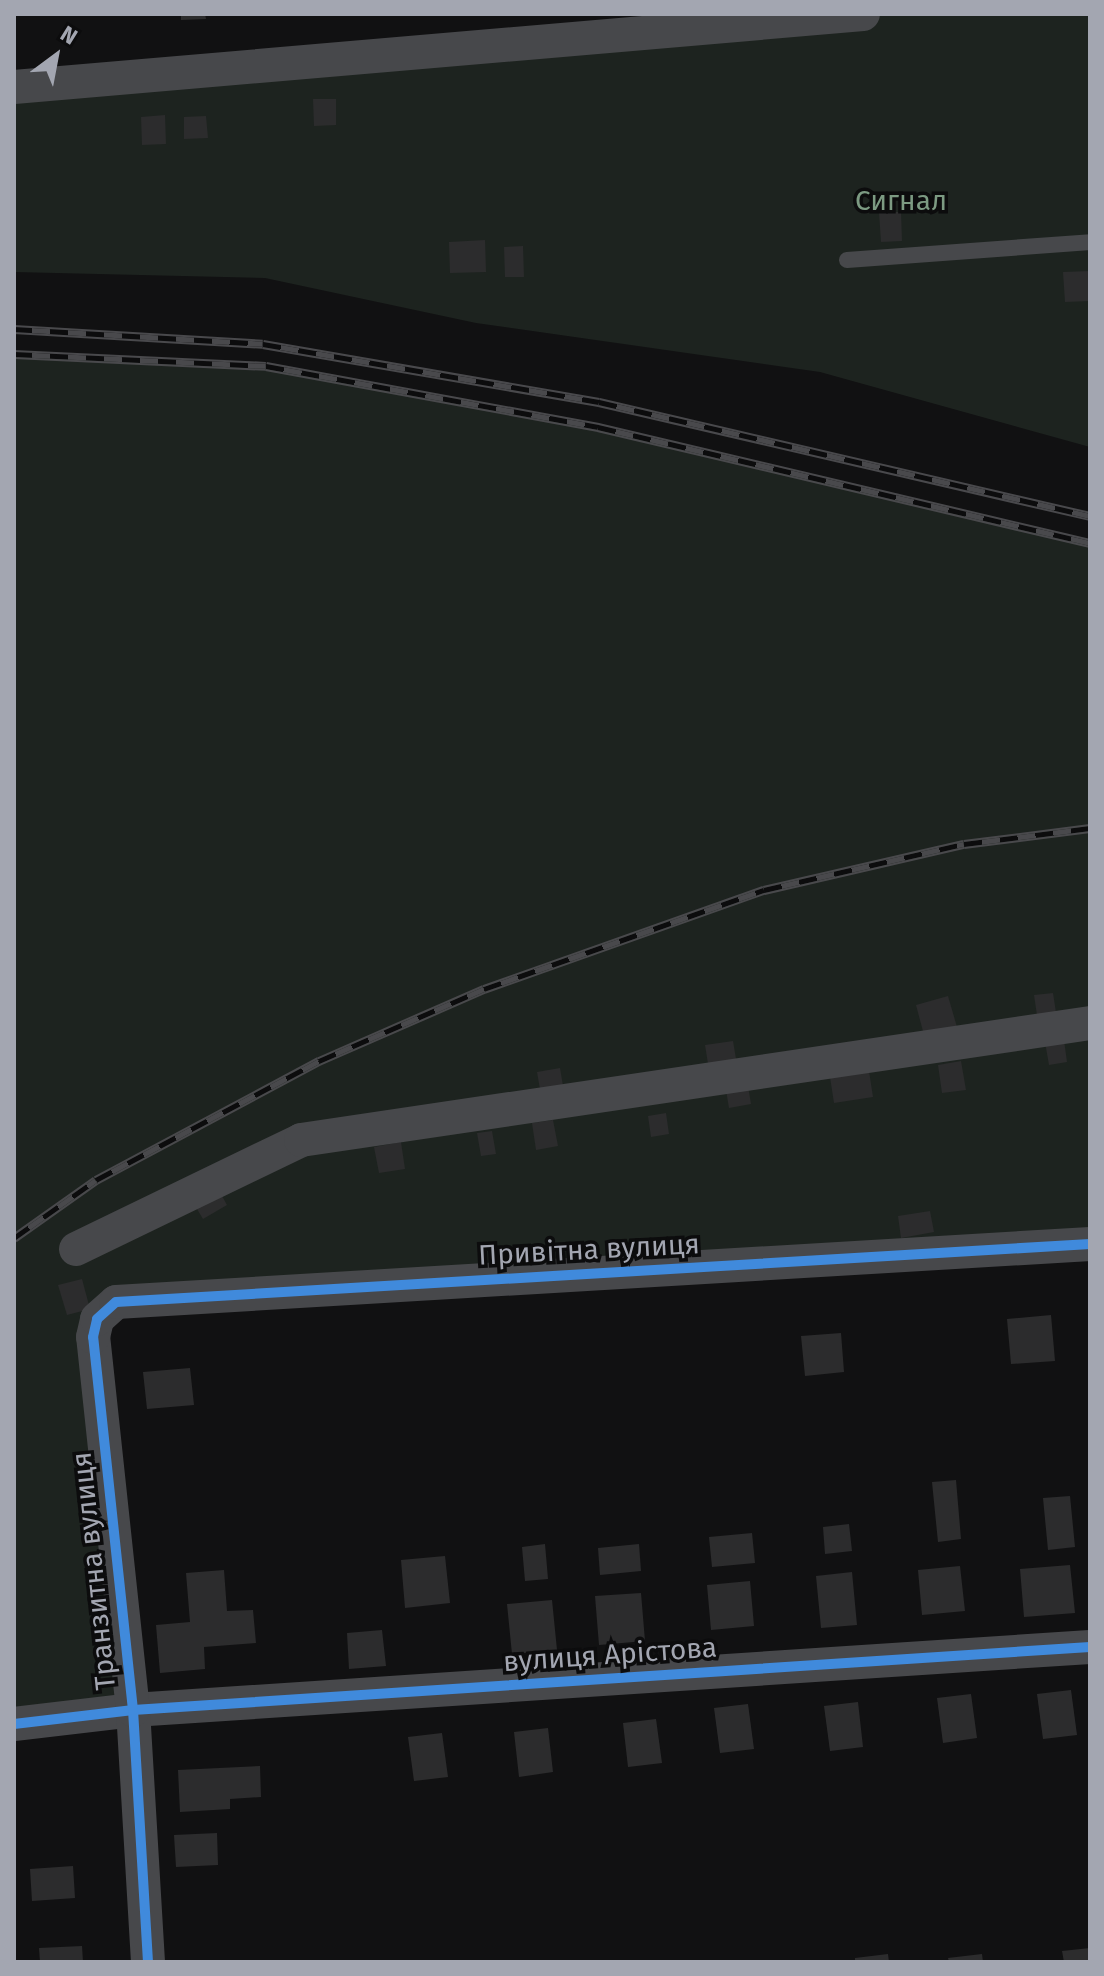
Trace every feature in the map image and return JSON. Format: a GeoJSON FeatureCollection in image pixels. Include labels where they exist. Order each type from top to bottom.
{"type":"FeatureCollection","features":[{"type":"Feature","properties":{"kind":"street"},"geometry":{"type":"LineString","coordinates":[[14,87],[863,14]]}},
{"type":"Feature","properties":{"kind":"street"},"geometry":{"type":"LineString","coordinates":[[76,1249],[301,1140],[1090,1023]]}},
{"type":"Feature","properties":{"kind":"street","name":"Привітна вулиця"},"geometry":{"type":"LineString","coordinates":[[97,1319],[116,1302],[1090,1244]]}},
{"type":"Feature","properties":{"kind":"street","name":"Транзитна вулиця"},"geometry":{"type":"LineString","coordinates":[[97,1319],[93,1337],[133,1710],[148,1962]]}},
{"type":"Feature","properties":{"kind":"street","name":"вулиця Арістова"},"geometry":{"type":"LineString","coordinates":[[14,1724],[133,1710],[1090,1647]]}},
{"type":"Feature","properties":{"kind":"lane"},"geometry":{"type":"LineString","coordinates":[[847,260],[1090,242]]}},
{"type":"Feature","properties":{"kind":"green space","name":"Сигнал"},"geometry":{"type":"Polygon","coordinates":[[[863,14],[1090,14],[1090,447],[820,372],[476,323],[265,278],[14,272],[14,87],[863,14]]]}},
{"type":"Feature","properties":{"kind":"green space"},"geometry":{"type":"Polygon","coordinates":[[[14,354],[266,366],[598,427],[1090,543],[1090,1244],[97,1319],[133,1710],[14,1724],[14,354]]]}},
{"type":"Feature","properties":{"kind":"building"},"geometry":{"type":"Polygon","coordinates":[[[181,14],[205,14],[206,19],[181,20],[181,14]]]}},
{"type":"Feature","properties":{"kind":"building"},"geometry":{"type":"Polygon","coordinates":[[[313,99],[336,99],[336,125],[314,126],[313,99]]]}},
{"type":"Feature","properties":{"kind":"building"},"geometry":{"type":"Polygon","coordinates":[[[165,115],[166,144],[142,145],[141,117],[165,115]]]}},
{"type":"Feature","properties":{"kind":"building"},"geometry":{"type":"Polygon","coordinates":[[[206,116],[208,138],[184,139],[184,117],[206,116]]]}},
{"type":"Feature","properties":{"kind":"building"},"geometry":{"type":"Polygon","coordinates":[[[879,212],[901,212],[902,241],[881,242],[879,212]]]}},
{"type":"Feature","properties":{"kind":"building"},"geometry":{"type":"Polygon","coordinates":[[[485,240],[486,272],[450,273],[449,242],[485,240]]]}},
{"type":"Feature","properties":{"kind":"building"},"geometry":{"type":"Polygon","coordinates":[[[523,246],[524,277],[505,277],[504,247],[523,246]]]}},
{"type":"Feature","properties":{"kind":"building"},"geometry":{"type":"Polygon","coordinates":[[[1090,271],[1090,301],[1065,302],[1063,272],[1090,271]]]}},
{"type":"Feature","properties":{"kind":"building"},"geometry":{"type":"Polygon","coordinates":[[[1053,993],[1057,1019],[1038,1022],[1034,995],[1053,993]]]}},
{"type":"Feature","properties":{"kind":"building"},"geometry":{"type":"Polygon","coordinates":[[[948,996],[957,1027],[924,1035],[916,1005],[948,996]]]}},
{"type":"Feature","properties":{"kind":"building"},"geometry":{"type":"Polygon","coordinates":[[[1064,1040],[1067,1062],[1049,1065],[1045,1042],[1064,1040]]]}},
{"type":"Feature","properties":{"kind":"building"},"geometry":{"type":"Polygon","coordinates":[[[733,1041],[737,1065],[709,1070],[705,1045],[733,1041]]]}},
{"type":"Feature","properties":{"kind":"building"},"geometry":{"type":"Polygon","coordinates":[[[961,1061],[966,1090],[942,1093],[938,1065],[961,1061]]]}},
{"type":"Feature","properties":{"kind":"building"},"geometry":{"type":"Polygon","coordinates":[[[560,1068],[564,1092],[541,1095],[537,1072],[560,1068]]]}},
{"type":"Feature","properties":{"kind":"building"},"geometry":{"type":"Polygon","coordinates":[[[869,1071],[873,1097],[834,1103],[830,1077],[869,1071]]]}},
{"type":"Feature","properties":{"kind":"building"},"geometry":{"type":"Polygon","coordinates":[[[748,1086],[751,1104],[729,1108],[726,1090],[748,1086]]]}},
{"type":"Feature","properties":{"kind":"building"},"geometry":{"type":"Polygon","coordinates":[[[666,1113],[669,1134],[651,1137],[648,1116],[666,1113]]]}},
{"type":"Feature","properties":{"kind":"building"},"geometry":{"type":"Polygon","coordinates":[[[553,1120],[558,1146],[536,1150],[532,1123],[553,1120]]]}},
{"type":"Feature","properties":{"kind":"building"},"geometry":{"type":"Polygon","coordinates":[[[492,1131],[496,1154],[481,1156],[477,1133],[492,1131]]]}},
{"type":"Feature","properties":{"kind":"building"},"geometry":{"type":"Polygon","coordinates":[[[401,1142],[405,1169],[379,1173],[374,1147],[401,1142]]]}},
{"type":"Feature","properties":{"kind":"building"},"geometry":{"type":"Polygon","coordinates":[[[216,1185],[227,1205],[203,1219],[191,1199],[216,1185]]]}},
{"type":"Feature","properties":{"kind":"building"},"geometry":{"type":"Polygon","coordinates":[[[930,1211],[934,1232],[901,1238],[898,1216],[930,1211]]]}},
{"type":"Feature","properties":{"kind":"building"},"geometry":{"type":"Polygon","coordinates":[[[82,1279],[90,1309],[67,1315],[58,1285],[82,1279]]]}},
{"type":"Feature","properties":{"kind":"building"},"geometry":{"type":"Polygon","coordinates":[[[1051,1315],[1055,1361],[1011,1364],[1007,1319],[1051,1315]]]}},
{"type":"Feature","properties":{"kind":"building"},"geometry":{"type":"Polygon","coordinates":[[[841,1333],[844,1372],[805,1376],[801,1336],[841,1333]]]}},
{"type":"Feature","properties":{"kind":"building"},"geometry":{"type":"Polygon","coordinates":[[[190,1368],[194,1405],[147,1409],[143,1372],[190,1368]]]}},
{"type":"Feature","properties":{"kind":"building"},"geometry":{"type":"Polygon","coordinates":[[[956,1480],[961,1539],[938,1542],[932,1482],[956,1480]]]}},
{"type":"Feature","properties":{"kind":"building"},"geometry":{"type":"Polygon","coordinates":[[[1070,1496],[1075,1547],[1048,1550],[1043,1498],[1070,1496]]]}},
{"type":"Feature","properties":{"kind":"building"},"geometry":{"type":"Polygon","coordinates":[[[849,1524],[852,1551],[825,1554],[823,1527],[849,1524]]]}},
{"type":"Feature","properties":{"kind":"building"},"geometry":{"type":"Polygon","coordinates":[[[752,1533],[755,1563],[712,1567],[709,1537],[752,1533]]]}},
{"type":"Feature","properties":{"kind":"building"},"geometry":{"type":"Polygon","coordinates":[[[545,1544],[548,1579],[525,1581],[522,1547],[545,1544]]]}},
{"type":"Feature","properties":{"kind":"building"},"geometry":{"type":"Polygon","coordinates":[[[639,1544],[641,1571],[600,1575],[598,1548],[639,1544]]]}},
{"type":"Feature","properties":{"kind":"building"},"geometry":{"type":"Polygon","coordinates":[[[445,1556],[450,1603],[405,1608],[401,1560],[445,1556]]]}},
{"type":"Feature","properties":{"kind":"building"},"geometry":{"type":"Polygon","coordinates":[[[1070,1565],[1075,1613],[1024,1617],[1020,1569],[1070,1565]]]}},
{"type":"Feature","properties":{"kind":"building"},"geometry":{"type":"Polygon","coordinates":[[[960,1566],[965,1611],[922,1615],[918,1570],[960,1566]]]}},
{"type":"Feature","properties":{"kind":"building"},"geometry":{"type":"Polygon","coordinates":[[[224,1570],[227,1611],[253,1610],[256,1643],[204,1647],[205,1669],[160,1673],[156,1625],[190,1622],[186,1573],[224,1570]]]}},
{"type":"Feature","properties":{"kind":"building"},"geometry":{"type":"Polygon","coordinates":[[[852,1572],[857,1625],[821,1628],[816,1576],[852,1572]]]}},
{"type":"Feature","properties":{"kind":"building"},"geometry":{"type":"Polygon","coordinates":[[[750,1581],[754,1626],[711,1630],[707,1585],[750,1581]]]}},
{"type":"Feature","properties":{"kind":"building"},"geometry":{"type":"Polygon","coordinates":[[[641,1593],[645,1641],[599,1645],[595,1596],[641,1593]]]}},
{"type":"Feature","properties":{"kind":"building"},"geometry":{"type":"Polygon","coordinates":[[[552,1600],[557,1650],[512,1654],[507,1604],[552,1600]]]}},
{"type":"Feature","properties":{"kind":"building"},"geometry":{"type":"Polygon","coordinates":[[[382,1630],[386,1666],[349,1669],[347,1633],[382,1630]]]}},
{"type":"Feature","properties":{"kind":"building"},"geometry":{"type":"Polygon","coordinates":[[[1071,1690],[1077,1735],[1043,1739],[1037,1694],[1071,1690]]]}},
{"type":"Feature","properties":{"kind":"building"},"geometry":{"type":"Polygon","coordinates":[[[971,1694],[977,1738],[943,1743],[937,1698],[971,1694]]]}},
{"type":"Feature","properties":{"kind":"building"},"geometry":{"type":"Polygon","coordinates":[[[858,1702],[863,1747],[830,1751],[824,1706],[858,1702]]]}},
{"type":"Feature","properties":{"kind":"building"},"geometry":{"type":"Polygon","coordinates":[[[748,1704],[754,1749],[720,1753],[714,1708],[748,1704]]]}},
{"type":"Feature","properties":{"kind":"building"},"geometry":{"type":"Polygon","coordinates":[[[656,1719],[662,1763],[628,1767],[623,1723],[656,1719]]]}},
{"type":"Feature","properties":{"kind":"building"},"geometry":{"type":"Polygon","coordinates":[[[548,1728],[553,1772],[519,1777],[514,1732],[548,1728]]]}},
{"type":"Feature","properties":{"kind":"building"},"geometry":{"type":"Polygon","coordinates":[[[442,1733],[448,1777],[414,1781],[408,1737],[442,1733]]]}},
{"type":"Feature","properties":{"kind":"building"},"geometry":{"type":"Polygon","coordinates":[[[260,1766],[261,1797],[230,1799],[230,1809],[180,1812],[178,1770],[260,1766]]]}},
{"type":"Feature","properties":{"kind":"building"},"geometry":{"type":"Polygon","coordinates":[[[217,1833],[218,1865],[176,1867],[174,1835],[217,1833]]]}},
{"type":"Feature","properties":{"kind":"building"},"geometry":{"type":"Polygon","coordinates":[[[73,1866],[75,1898],[32,1901],[30,1869],[73,1866]]]}},
{"type":"Feature","properties":{"kind":"building"},"geometry":{"type":"Polygon","coordinates":[[[82,1946],[83,1962],[40,1962],[39,1948],[82,1946]]]}},
{"type":"Feature","properties":{"kind":"building"},"geometry":{"type":"Polygon","coordinates":[[[1090,1948],[1090,1962],[1064,1962],[1062,1951],[1090,1948]]]}},
{"type":"Feature","properties":{"kind":"building"},"geometry":{"type":"Polygon","coordinates":[[[888,1954],[889,1962],[855,1962],[855,1958],[888,1954]]]}},
{"type":"Feature","properties":{"kind":"building"},"geometry":{"type":"Polygon","coordinates":[[[982,1954],[983,1962],[949,1962],[948,1958],[982,1954]]]}},
{"type":"Feature","properties":{"kind":"railway"},"geometry":{"type":"LineString","coordinates":[[14,329],[263,344],[599,402],[1090,516]]}},
{"type":"Feature","properties":{"kind":"railway"},"geometry":{"type":"LineString","coordinates":[[14,354],[266,366],[598,427],[1090,543]]}},
{"type":"Feature","properties":{"kind":"railway"},"geometry":{"type":"LineString","coordinates":[[14,1238],[96,1180],[319,1061],[484,989],[764,890],[964,844],[1090,828]]}},
{"type":"Feature","properties":{"kind":"cycle path"},"geometry":{"type":"LineString","coordinates":[[148,1962],[133,1710],[93,1337],[97,1319],[116,1302],[1090,1244]]}},
{"type":"Feature","properties":{"kind":"cycle path"},"geometry":{"type":"LineString","coordinates":[[14,1724],[133,1710],[1090,1647]]}}]}
